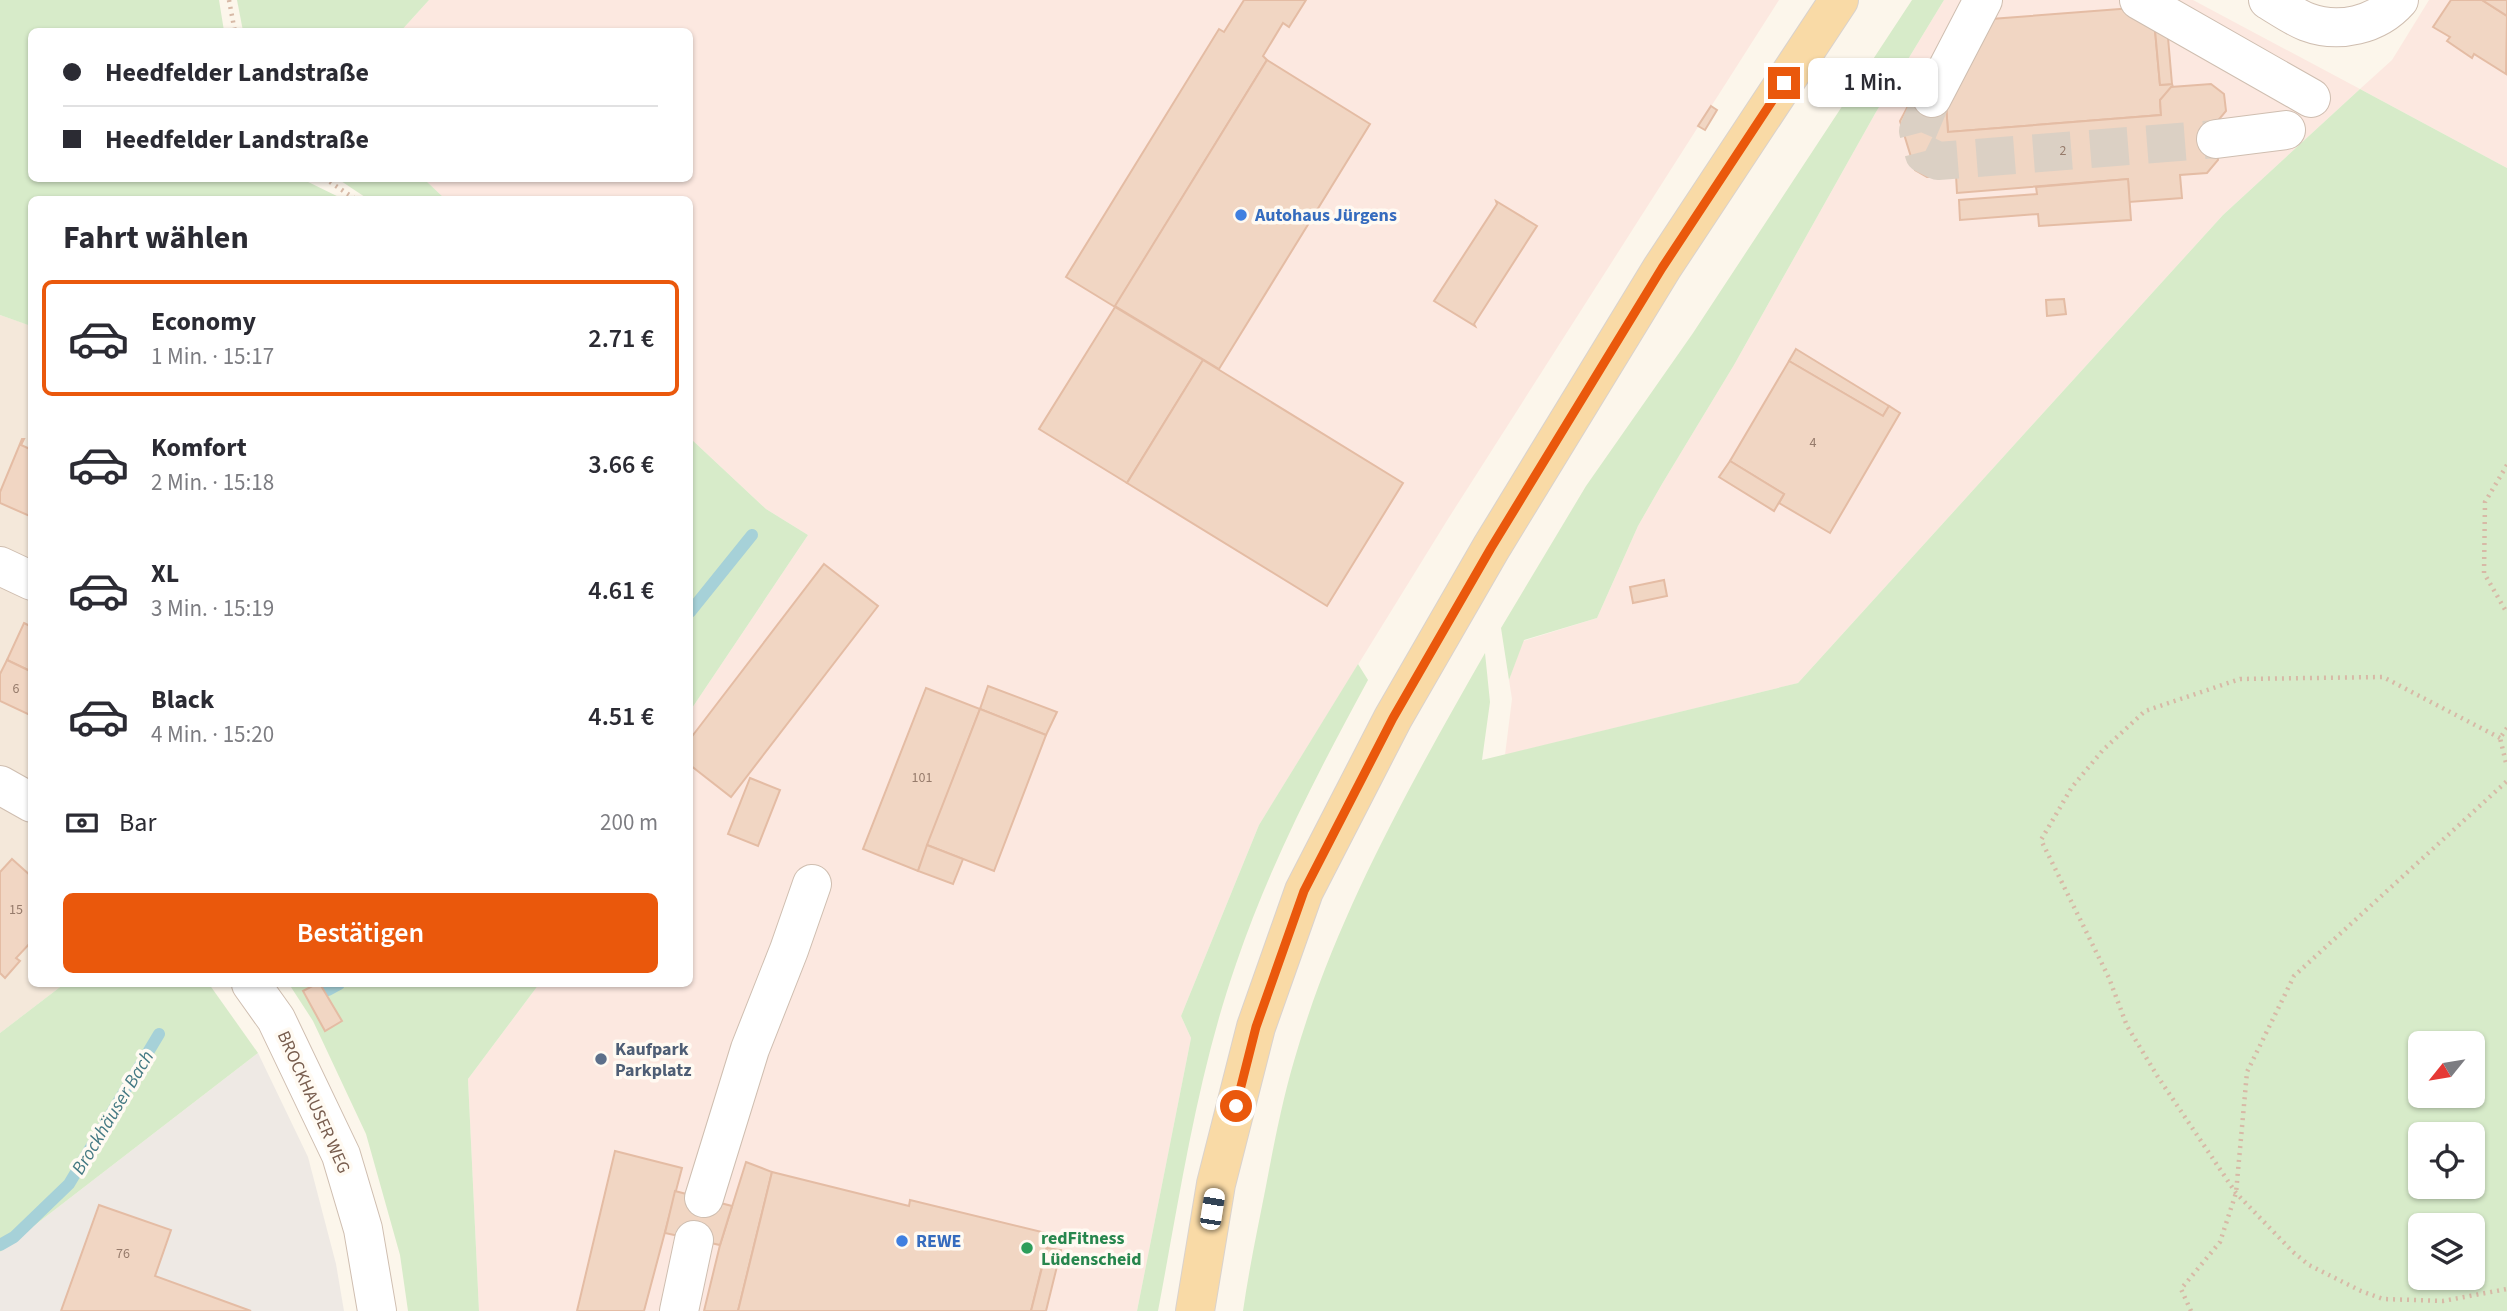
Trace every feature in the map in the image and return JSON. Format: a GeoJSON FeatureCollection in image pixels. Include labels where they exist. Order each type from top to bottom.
{"type":"FeatureCollection","features":[{"type":"Feature","properties":{"kind":"main road"},"geometry":{"type":"LineString","coordinates":[[1195,1311],[1216,1184],[1256,1027],[1304,891],[1393,718],[1491,548],[1662,268],[1839,0]]}},
{"type":"Feature","properties":{"kind":"street"},"geometry":{"type":"LineString","coordinates":[[1932,97],[1983,0]]}},
{"type":"Feature","properties":{"kind":"street"},"geometry":{"type":"LineString","coordinates":[[2139,0],[2311,98]]}},
{"type":"Feature","properties":{"kind":"street"},"geometry":{"type":"LineString","coordinates":[[2268,0],[2307,22],[2342,27],[2378,18],[2399,0]]}},
{"type":"Feature","properties":{"kind":"street"},"geometry":{"type":"LineString","coordinates":[[2216,139],[2286,130]]}},
{"type":"Feature","properties":{"kind":"street"},"geometry":{"type":"LineString","coordinates":[[0,566],[28,579]]}},
{"type":"Feature","properties":{"kind":"street"},"geometry":{"type":"LineString","coordinates":[[0,785],[28,801]]}},
{"type":"Feature","properties":{"kind":"street"},"geometry":{"type":"LineString","coordinates":[[704,1198],[750,1049],[812,884]]}},
{"type":"Feature","properties":{"kind":"street","name":"BROCKHAUSER WEG"},"geometry":{"type":"LineString","coordinates":[[253,987],[276,1019],[341,1155],[363,1229],[377,1311]]}},
{"type":"Feature","properties":{"kind":"street"},"geometry":{"type":"LineString","coordinates":[[679,1311],[694,1240]]}},
{"type":"Feature","properties":{"kind":"path"},"geometry":{"type":"LineString","coordinates":[[229,0],[234,28]]}},
{"type":"Feature","properties":{"kind":"path"},"geometry":{"type":"LineString","coordinates":[[330,182],[351,196]]}},
{"type":"Feature","properties":{"kind":"path"},"geometry":{"type":"LineString","coordinates":[[2507,465],[2485,502],[2484,573],[2507,613]]}},
{"type":"Feature","properties":{"kind":"path"},"geometry":{"type":"LineString","coordinates":[[2500,738],[2383,677],[2240,679],[2145,711],[2103,750],[2072,787],[2041,840],[2109,978],[2127,1026],[2236,1194],[2309,1265],[2383,1299],[2444,1301],[2507,1289]]}},
{"type":"Feature","properties":{"kind":"path"},"geometry":{"type":"LineString","coordinates":[[2507,728],[2500,738],[2507,767]]}},
{"type":"Feature","properties":{"kind":"path"},"geometry":{"type":"LineString","coordinates":[[2191,1311],[2181,1289],[2220,1242],[2236,1194],[2247,1072],[2294,976],[2507,781]]}},
{"type":"Feature","properties":{"kind":"shaded area"},"geometry":{"type":"Polygon","coordinates":[[[429,0],[1779,0],[1448,519],[1259,825],[1181,1016],[1191,1038],[1137,1311],[479,1311],[468,1079],[537,987],[693,987],[693,707],[808,535],[766,509],[693,441],[693,196],[442,196],[427,182],[693,182],[693,28],[404,28],[429,0]]]}},
{"type":"Feature","properties":{"kind":"shaded area"},"geometry":{"type":"Polygon","coordinates":[[[1944,0],[2193,0],[2360,89],[2223,215],[1798,683],[1505,755],[1512,699],[1509,680],[1523,641],[1597,618],[1638,526],[1734,365],[1876,112],[1944,0]]]}},
{"type":"Feature","properties":{"kind":"shaded area"},"geometry":{"type":"Polygon","coordinates":[[[2429,0],[2507,0],[2507,168],[2360,89],[2392,60],[2429,0]]]}},
{"type":"Feature","properties":{"kind":"shaded area"},"geometry":{"type":"Polygon","coordinates":[[[0,315],[28,325],[28,987],[60,987],[0,1033],[0,315]]]}},
{"type":"Feature","properties":{"kind":"shaded area"},"geometry":{"type":"Polygon","coordinates":[[[258,1053],[308,1157],[336,1264],[344,1311],[0,1311],[0,1252],[258,1053]]]}},
{"type":"Feature","properties":{"kind":"green space"},"geometry":{"type":"Polygon","coordinates":[[[0,0],[219,0],[224,28],[28,28],[28,182],[308,182],[337,196],[28,196],[28,325],[0,315],[0,0]]]}},
{"type":"Feature","properties":{"kind":"green space"},"geometry":{"type":"Polygon","coordinates":[[[237,0],[429,0],[404,28],[242,28],[237,0]]]}},
{"type":"Feature","properties":{"kind":"green space"},"geometry":{"type":"Polygon","coordinates":[[[1912,0],[1944,0],[1876,112],[1734,365],[1638,526],[1597,618],[1524,640],[1509,680],[1501,628],[1586,486],[1693,333],[1912,0]]]}},
{"type":"Feature","properties":{"kind":"green space"},"geometry":{"type":"Polygon","coordinates":[[[2360,89],[2507,168],[2507,1311],[1243,1311],[1282,1107],[1311,1007],[1353,903],[1377,852],[1485,653],[1490,702],[1482,760],[1798,683],[2223,215],[2360,89]]]}},
{"type":"Feature","properties":{"kind":"green space"},"geometry":{"type":"Polygon","coordinates":[[[342,182],[427,182],[442,196],[364,196],[342,182]]]}},
{"type":"Feature","properties":{"kind":"green space"},"geometry":{"type":"Polygon","coordinates":[[[693,441],[766,509],[808,535],[693,707],[693,441]]]}},
{"type":"Feature","properties":{"kind":"green space"},"geometry":{"type":"Polygon","coordinates":[[[1358,664],[1368,680],[1313,784],[1280,854],[1249,927],[1222,1006],[1200,1092],[1158,1311],[1137,1311],[1191,1038],[1181,1016],[1259,825],[1358,664]]]}},
{"type":"Feature","properties":{"kind":"green space"},"geometry":{"type":"Polygon","coordinates":[[[60,987],[211,987],[258,1053],[0,1252],[0,1033],[60,987]]]}},
{"type":"Feature","properties":{"kind":"green space"},"geometry":{"type":"Polygon","coordinates":[[[291,987],[537,987],[468,1079],[479,1311],[408,1311],[400,1255],[366,1134],[313,1021],[291,987]]]}},
{"type":"Feature","properties":{"kind":"building"},"geometry":{"type":"Polygon","coordinates":[[[1244,0],[1306,0],[1289,27],[1283,23],[1263,56],[1267,60],[1115,307],[1066,277],[1219,29],[1224,32],[1244,0]]]}},
{"type":"Feature","properties":{"kind":"building"},"geometry":{"type":"Polygon","coordinates":[[[2451,0],[2482,0],[2507,16],[2506,74],[2474,54],[2472,58],[2447,41],[2450,37],[2433,27],[2451,0]]]}},
{"type":"Feature","properties":{"kind":"building"},"geometry":{"type":"Polygon","coordinates":[[[2482,0],[2507,0],[2507,16],[2482,0]]]}},
{"type":"Feature","properties":{"kind":"building"},"geometry":{"type":"Polygon","coordinates":[[[2133,8],[2154,19],[2160,85],[2172,84],[2173,87],[2160,100],[2161,115],[1948,132],[1946,105],[1991,19],[2133,8]]]}},
{"type":"Feature","properties":{"kind":"building"},"geometry":{"type":"Polygon","coordinates":[[[2154,19],[2167,26],[2172,84],[2160,85],[2154,19]]]}},
{"type":"Feature","properties":{"kind":"building"},"geometry":{"type":"Polygon","coordinates":[[[1267,60],[1370,124],[1219,369],[1115,306],[1267,60]]]}},
{"type":"Feature","properties":{"kind":"building"},"geometry":{"type":"Polygon","coordinates":[[[2211,84],[2224,94],[2226,111],[2215,124],[2218,160],[2207,173],[2180,175],[2182,198],[2129,202],[2128,179],[1957,193],[1956,175],[1927,177],[1915,170],[1900,121],[1917,89],[1946,105],[1948,132],[2161,115],[2160,100],[2171,87],[2211,84]]]}},
{"type":"Feature","properties":{"kind":"building"},"geometry":{"type":"Polygon","coordinates":[[[1711,106],[1717,110],[1705,130],[1698,126],[1711,106]]]}},
{"type":"Feature","properties":{"kind":"building"},"geometry":{"type":"Polygon","coordinates":[[[2128,179],[2131,220],[2039,226],[2038,214],[1960,220],[1959,200],[2037,194],[2036,187],[2128,179]]]}},
{"type":"Feature","properties":{"kind":"building"},"geometry":{"type":"Polygon","coordinates":[[[1496,201],[1537,226],[1475,326],[1434,301],[1497,204],[1496,201]]]}},
{"type":"Feature","properties":{"kind":"building"},"geometry":{"type":"Polygon","coordinates":[[[2064,299],[2066,314],[2047,316],[2046,300],[2064,299]]]}},
{"type":"Feature","properties":{"kind":"building"},"geometry":{"type":"Polygon","coordinates":[[[1115,307],[1203,360],[1127,483],[1039,429],[1115,307]]]}},
{"type":"Feature","properties":{"kind":"building"},"geometry":{"type":"Polygon","coordinates":[[[1796,349],[1889,406],[1883,416],[1789,361],[1796,349]]]}},
{"type":"Feature","properties":{"kind":"building"},"geometry":{"type":"Polygon","coordinates":[[[1203,360],[1403,483],[1327,606],[1127,483],[1203,360]]]}},
{"type":"Feature","properties":{"kind":"building"},"geometry":{"type":"Polygon","coordinates":[[[1789,361],[1883,416],[1889,406],[1900,413],[1830,533],[1779,503],[1784,494],[1730,461],[1789,361]]]}},
{"type":"Feature","properties":{"kind":"building"},"geometry":{"type":"Polygon","coordinates":[[[22,439],[24,439],[21,445],[28,448],[28,515],[0,503],[0,492],[22,439]]]}},
{"type":"Feature","properties":{"kind":"building"},"geometry":{"type":"Polygon","coordinates":[[[1730,461],[1784,494],[1774,511],[1719,477],[1730,461]]]}},
{"type":"Feature","properties":{"kind":"building"},"geometry":{"type":"Polygon","coordinates":[[[824,564],[878,606],[731,797],[693,767],[693,735],[824,564]]]}},
{"type":"Feature","properties":{"kind":"building"},"geometry":{"type":"Polygon","coordinates":[[[1664,580],[1667,596],[1633,603],[1630,587],[1664,580]]]}},
{"type":"Feature","properties":{"kind":"building"},"geometry":{"type":"Polygon","coordinates":[[[24,623],[28,625],[28,670],[7,660],[24,623]]]}},
{"type":"Feature","properties":{"kind":"building"},"geometry":{"type":"Polygon","coordinates":[[[7,660],[28,670],[28,714],[0,701],[0,674],[7,660]]]}},
{"type":"Feature","properties":{"kind":"building"},"geometry":{"type":"Polygon","coordinates":[[[988,686],[1057,712],[1046,735],[980,709],[988,686]]]}},
{"type":"Feature","properties":{"kind":"building"},"geometry":{"type":"Polygon","coordinates":[[[926,688],[980,709],[918,871],[863,849],[926,688]]]}},
{"type":"Feature","properties":{"kind":"building"},"geometry":{"type":"Polygon","coordinates":[[[980,709],[1046,735],[994,871],[927,845],[980,709]]]}},
{"type":"Feature","properties":{"kind":"building"},"geometry":{"type":"Polygon","coordinates":[[[750,778],[780,790],[758,846],[728,834],[750,778]]]}},
{"type":"Feature","properties":{"kind":"building"},"geometry":{"type":"Polygon","coordinates":[[[927,845],[963,859],[953,884],[918,871],[927,845]]]}},
{"type":"Feature","properties":{"kind":"building"},"geometry":{"type":"Polygon","coordinates":[[[12,859],[28,873],[28,945],[16,958],[20,961],[5,978],[0,973],[0,872],[12,859]]]}},
{"type":"Feature","properties":{"kind":"building"},"geometry":{"type":"Polygon","coordinates":[[[310,987],[322,987],[342,1021],[325,1031],[303,991],[310,987]]]}},
{"type":"Feature","properties":{"kind":"building"},"geometry":{"type":"Polygon","coordinates":[[[615,1151],[682,1168],[644,1311],[577,1311],[615,1151]]]}},
{"type":"Feature","properties":{"kind":"building"},"geometry":{"type":"Polygon","coordinates":[[[746,1162],[772,1172],[738,1311],[704,1311],[720,1245],[746,1162]]]}},
{"type":"Feature","properties":{"kind":"building","name":"REWE"},"geometry":{"type":"Polygon","coordinates":[[[772,1172],[909,1206],[910,1200],[1050,1234],[1031,1311],[738,1311],[772,1172]]]}},
{"type":"Feature","properties":{"kind":"building"},"geometry":{"type":"Polygon","coordinates":[[[675,1191],[732,1206],[720,1245],[665,1233],[675,1191]]]}},
{"type":"Feature","properties":{"kind":"building"},"geometry":{"type":"Polygon","coordinates":[[[99,1205],[171,1230],[155,1276],[251,1311],[61,1311],[99,1205]]]}},
{"type":"Feature","properties":{"kind":"building"},"geometry":{"type":"Polygon","coordinates":[[[1047,1248],[1061,1250],[1046,1311],[1031,1311],[1047,1248]]]}},
{"type":"Feature","properties":{"kind":"waterway","name":"Brockhäuser Bach"},"geometry":{"type":"LineString","coordinates":[[693,608],[752,535]]}},
{"type":"Feature","properties":{"kind":"waterway","name":"Brockhäuser Bach"},"geometry":{"type":"LineString","coordinates":[[328,990],[334,987]]}},
{"type":"Feature","properties":{"kind":"waterway","name":"Brockhäuser Bach"},"geometry":{"type":"LineString","coordinates":[[0,1245],[14,1237],[69,1184],[159,1034]]}},
{"type":"Feature","properties":{"kind":"tunnel"},"geometry":{"type":"LineString","coordinates":[[1932,98],[1918,131],[1924,154],[1938,161],[2216,139]]}},
{"type":"Feature","properties":{"kind":"place","name":"Autohaus Jürgens"},"geometry":{"type":"Point","coordinates":[1241,215]}},
{"type":"Feature","properties":{"kind":"place","name":"Kaufpark Parkplatz"},"geometry":{"type":"Point","coordinates":[601,1059]}},
{"type":"Feature","properties":{"kind":"place","name":"REWE"},"geometry":{"type":"Point","coordinates":[902,1241]}},
{"type":"Feature","properties":{"kind":"place","name":"redFitness Lüdenscheid"},"geometry":{"type":"Point","coordinates":[1027,1248]}},
{"type":"Feature","properties":{"kind":"route"},"geometry":{"type":"LineString","coordinates":[[1236,1106],[1256,1027],[1304,891],[1393,718],[1491,548],[1662,268],[1784,83]]}}]}
